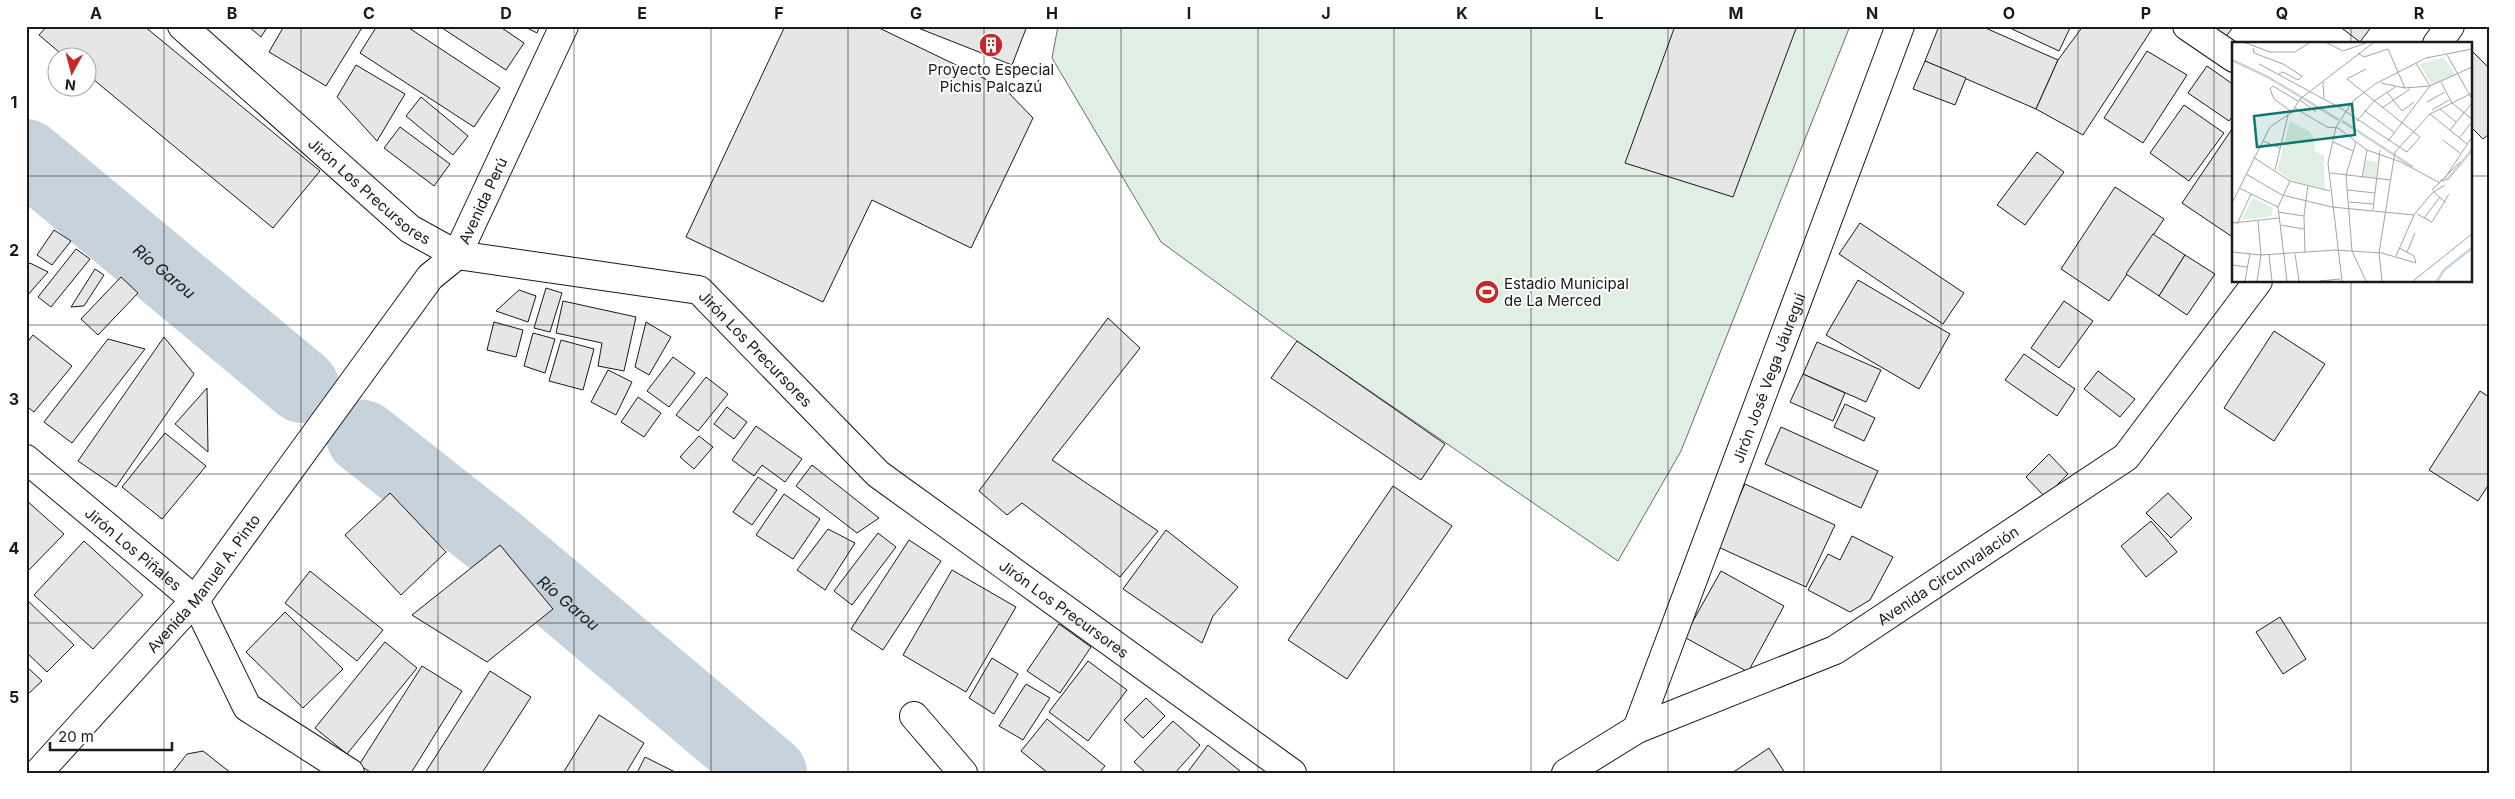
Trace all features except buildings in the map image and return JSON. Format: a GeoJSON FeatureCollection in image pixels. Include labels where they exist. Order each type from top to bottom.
{"type":"FeatureCollection","features":[{"type":"Feature","properties":{"kind":"main road","name":"Jirón Los Precursores"},"geometry":{"type":"LineString","coordinates":[[182,26],[410,229],[457,255],[698,290],[878,474],[1292,773]]}},
{"type":"Feature","properties":{"kind":"main road","name":"Avenida Perú"},"geometry":{"type":"LineString","coordinates":[[354,380],[430,277],[457,255],[564,26]]}},
{"type":"Feature","properties":{"kind":"main road","name":"Jirón José Vega Jáuregui"},"geometry":{"type":"LineString","coordinates":[[1637,729],[1900,26]]}},
{"type":"Feature","properties":{"kind":"main road"},"geometry":{"type":"LineString","coordinates":[[2186,26],[2232,57]]}},
{"type":"Feature","properties":{"kind":"main road"},"geometry":{"type":"LineString","coordinates":[[2438,42],[2450,26]]}},
{"type":"Feature","properties":{"kind":"main road","name":"Avenida Circunvalación"},"geometry":{"type":"LineString","coordinates":[[1566,773],[1637,729],[1835,650],[2126,457],[2257,282]]}},
{"type":"Feature","properties":{"kind":"main road","name":"Avenida Manuel A. Pinto"},"geometry":{"type":"LineString","coordinates":[[38,773],[195,600],[354,380]]}},
{"type":"Feature","properties":{"kind":"main road","name":"Jirón Los Piñales"},"geometry":{"type":"LineString","coordinates":[[26,459],[195,600],[247,706],[350,773]]}},
{"type":"Feature","properties":{"kind":"main road"},"geometry":{"type":"LineString","coordinates":[[914,716],[963,771]]}},
{"type":"Feature","properties":{"kind":"green space","name":"Estadio Municipal de La Merced"},"geometry":{"type":"Polygon","coordinates":[[[1058,26],[1850,26],[1681,451],[1618,561],[1297,341],[1161,242],[1052,58],[1058,26]]]}},
{"type":"Feature","properties":{"kind":"waterway","name":"Río Garou"},"geometry":{"type":"LineString","coordinates":[[26,156],[302,386]]}},
{"type":"Feature","properties":{"kind":"waterway","name":"Río Garou"},"geometry":{"type":"LineString","coordinates":[[363,437],[500,545],[770,773]]}},
{"type":"Feature","properties":{"kind":"place","name":"Proyecto Especial Pichis Palcazú"},"geometry":{"type":"Point","coordinates":[991,45]}},
{"type":"Feature","properties":{"kind":"place","name":"Estadio Municipal de La Merced"},"geometry":{"type":"Point","coordinates":[1487,292]}}]}
